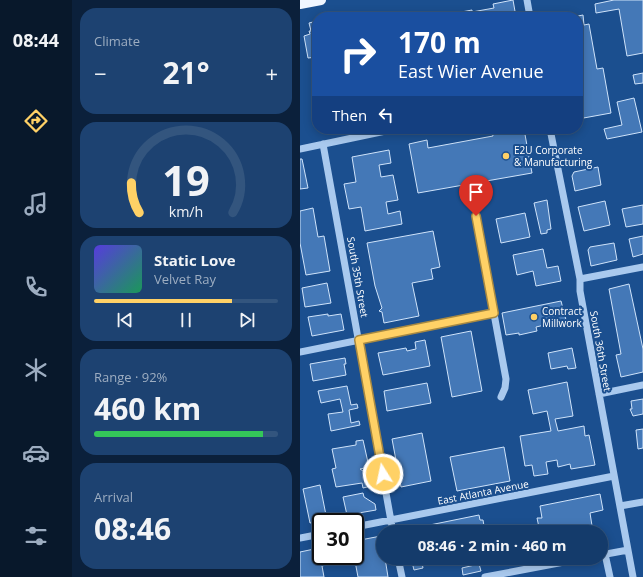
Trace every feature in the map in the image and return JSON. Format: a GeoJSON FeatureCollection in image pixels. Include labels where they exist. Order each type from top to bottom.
{"type":"FeatureCollection","features":[{"type":"Feature","properties":{"kind":"main road"},"geometry":{"type":"LineString","coordinates":[[300,4],[322,0]]}},
{"type":"Feature","properties":{"kind":"street"},"geometry":{"type":"LineString","coordinates":[[527,0],[529,12]]}},
{"type":"Feature","properties":{"kind":"street"},"geometry":{"type":"LineString","coordinates":[[300,149],[371,134]]}},
{"type":"Feature","properties":{"kind":"street","name":"South 36th Street"},"geometry":{"type":"LineString","coordinates":[[551,134],[580,279],[580,291],[633,577]]}},
{"type":"Feature","properties":{"kind":"street","name":"South 35th Street"},"geometry":{"type":"LineString","coordinates":[[323,144],[392,525]]}},
{"type":"Feature","properties":{"kind":"street"},"geometry":{"type":"LineString","coordinates":[[476,216],[506,379],[506,388],[501,398]]}},
{"type":"Feature","properties":{"kind":"street"},"geometry":{"type":"LineString","coordinates":[[580,279],[643,267]]}},
{"type":"Feature","properties":{"kind":"street"},"geometry":{"type":"LineString","coordinates":[[300,352],[494,313]]}},
{"type":"Feature","properties":{"kind":"street"},"geometry":{"type":"LineString","coordinates":[[599,394],[643,385]]}},
{"type":"Feature","properties":{"kind":"street","name":"East Atlanta Avenue"},"geometry":{"type":"LineString","coordinates":[[364,525],[614,476]]}},
{"type":"Feature","properties":{"kind":"street"},"geometry":{"type":"LineString","coordinates":[[620,506],[643,502]]}},
{"type":"Feature","properties":{"kind":"street"},"geometry":{"type":"LineString","coordinates":[[300,538],[312,536]]}},
{"type":"Feature","properties":{"kind":"street"},"geometry":{"type":"LineString","coordinates":[[608,554],[628,550]]}},
{"type":"Feature","properties":{"kind":"street"},"geometry":{"type":"LineString","coordinates":[[399,565],[402,577]]}},
{"type":"Feature","properties":{"kind":"street"},"geometry":{"type":"LineString","coordinates":[[485,577],[548,565]]}},
{"type":"Feature","properties":{"kind":"street"},"geometry":{"type":"LineString","coordinates":[[606,565],[610,577]]}},
{"type":"Feature","properties":{"kind":"building"},"geometry":{"type":"Polygon","coordinates":[[[513,0],[515,12],[472,12],[494,8],[493,4],[513,0]]]}},
{"type":"Feature","properties":{"kind":"building"},"geometry":{"type":"Polygon","coordinates":[[[614,0],[643,0],[643,53],[627,56],[619,9],[596,13],[595,4],[614,0]]]}},
{"type":"Feature","properties":{"kind":"building"},"geometry":{"type":"Polygon","coordinates":[[[472,10],[472,12],[461,12],[472,10]]]}},
{"type":"Feature","properties":{"kind":"building"},"geometry":{"type":"Polygon","coordinates":[[[583,15],[584,25],[589,24],[597,69],[603,68],[611,113],[583,118],[583,15]]]}},
{"type":"Feature","properties":{"kind":"building"},"geometry":{"type":"Polygon","coordinates":[[[312,22],[312,58],[308,58],[304,36],[310,34],[309,31],[311,31],[309,23],[312,22]]]}},
{"type":"Feature","properties":{"kind":"building"},"geometry":{"type":"Polygon","coordinates":[[[643,73],[643,83],[635,84],[633,75],[643,73]]]}},
{"type":"Feature","properties":{"kind":"building"},"geometry":{"type":"Polygon","coordinates":[[[634,98],[642,132],[607,139],[604,129],[622,125],[617,102],[634,98]]]}},
{"type":"Feature","properties":{"kind":"building"},"geometry":{"type":"Polygon","coordinates":[[[493,134],[525,134],[532,173],[418,193],[409,144],[427,140],[428,148],[493,136],[493,134]]]}},
{"type":"Feature","properties":{"kind":"building"},"geometry":{"type":"Polygon","coordinates":[[[389,150],[391,163],[379,165],[381,177],[393,175],[398,200],[386,202],[388,214],[400,211],[402,224],[365,231],[361,207],[349,209],[344,184],[356,182],[352,157],[389,150]]]}},
{"type":"Feature","properties":{"kind":"building"},"geometry":{"type":"Polygon","coordinates":[[[300,159],[302,159],[308,188],[300,189],[300,159]]]}},
{"type":"Feature","properties":{"kind":"building"},"geometry":{"type":"Polygon","coordinates":[[[598,167],[601,185],[575,191],[572,176],[574,172],[598,167]]]}},
{"type":"Feature","properties":{"kind":"building"},"geometry":{"type":"Polygon","coordinates":[[[547,200],[551,229],[547,230],[547,233],[541,234],[534,203],[547,200]]]}},
{"type":"Feature","properties":{"kind":"building"},"geometry":{"type":"Polygon","coordinates":[[[605,201],[610,225],[584,231],[578,207],[605,201]]]}},
{"type":"Feature","properties":{"kind":"building"},"geometry":{"type":"Polygon","coordinates":[[[643,205],[643,224],[626,227],[622,209],[643,205]]]}},
{"type":"Feature","properties":{"kind":"building"},"geometry":{"type":"Polygon","coordinates":[[[313,208],[318,237],[324,236],[330,271],[306,275],[300,243],[300,211],[313,208]]]}},
{"type":"Feature","properties":{"kind":"building"},"geometry":{"type":"Polygon","coordinates":[[[525,213],[530,237],[501,243],[496,219],[525,213]]]}},
{"type":"Feature","properties":{"kind":"building"},"geometry":{"type":"Polygon","coordinates":[[[433,231],[440,267],[431,269],[433,279],[412,283],[419,316],[384,323],[382,312],[379,311],[382,308],[375,286],[367,243],[433,231]]]}},
{"type":"Feature","properties":{"kind":"building"},"geometry":{"type":"Polygon","coordinates":[[[643,236],[643,254],[633,257],[629,239],[643,236]]]}},
{"type":"Feature","properties":{"kind":"building"},"geometry":{"type":"Polygon","coordinates":[[[614,243],[617,260],[591,266],[588,250],[590,247],[614,243]]]}},
{"type":"Feature","properties":{"kind":"building"},"geometry":{"type":"Polygon","coordinates":[[[543,249],[547,268],[558,266],[561,281],[536,286],[533,271],[517,275],[513,255],[543,249]]]}},
{"type":"Feature","properties":{"kind":"building"},"geometry":{"type":"Polygon","coordinates":[[[327,283],[331,303],[305,307],[302,288],[327,283]]]}},
{"type":"Feature","properties":{"kind":"building"},"geometry":{"type":"Polygon","coordinates":[[[629,284],[643,349],[643,372],[621,377],[616,355],[621,354],[609,289],[629,284]]]}},
{"type":"Feature","properties":{"kind":"building","name":"Contract Millwork"},"geometry":{"type":"Polygon","coordinates":[[[561,301],[566,320],[536,327],[537,331],[519,335],[519,333],[506,335],[502,313],[561,301]]]}},
{"type":"Feature","properties":{"kind":"building"},"geometry":{"type":"Polygon","coordinates":[[[328,314],[328,316],[341,314],[344,330],[312,336],[308,317],[328,314]]]}},
{"type":"Feature","properties":{"kind":"building"},"geometry":{"type":"Polygon","coordinates":[[[471,331],[482,391],[452,397],[441,337],[471,331]]]}},
{"type":"Feature","properties":{"kind":"building"},"geometry":{"type":"Polygon","coordinates":[[[425,340],[430,366],[383,375],[378,353],[406,348],[407,351],[416,349],[415,342],[425,340]]]}},
{"type":"Feature","properties":{"kind":"building"},"geometry":{"type":"Polygon","coordinates":[[[572,348],[576,368],[568,369],[567,366],[551,369],[548,353],[572,348]]]}},
{"type":"Feature","properties":{"kind":"building"},"geometry":{"type":"Polygon","coordinates":[[[345,358],[346,364],[344,364],[346,375],[313,381],[310,364],[345,358]]]}},
{"type":"Feature","properties":{"kind":"building"},"geometry":{"type":"Polygon","coordinates":[[[567,382],[573,416],[555,419],[558,431],[584,426],[585,436],[589,435],[595,465],[571,469],[570,464],[558,467],[557,460],[546,462],[548,474],[534,476],[532,465],[525,466],[520,436],[551,431],[547,411],[533,414],[528,390],[567,382]]]}},
{"type":"Feature","properties":{"kind":"building"},"geometry":{"type":"Polygon","coordinates":[[[427,383],[431,403],[387,411],[384,391],[427,383]]]}},
{"type":"Feature","properties":{"kind":"building"},"geometry":{"type":"Polygon","coordinates":[[[347,386],[351,405],[357,404],[358,408],[349,410],[351,423],[359,421],[360,425],[331,431],[328,414],[343,412],[340,399],[321,403],[318,391],[347,386]]]}},
{"type":"Feature","properties":{"kind":"building"},"geometry":{"type":"Polygon","coordinates":[[[643,399],[643,414],[633,416],[630,409],[632,409],[631,401],[643,399]]]}},
{"type":"Feature","properties":{"kind":"building"},"geometry":{"type":"Polygon","coordinates":[[[643,429],[643,448],[638,449],[636,430],[643,429]]]}},
{"type":"Feature","properties":{"kind":"building"},"geometry":{"type":"Polygon","coordinates":[[[422,433],[431,481],[401,487],[392,439],[422,433]]]}},
{"type":"Feature","properties":{"kind":"building"},"geometry":{"type":"Polygon","coordinates":[[[363,440],[369,467],[360,469],[369,475],[371,486],[363,488],[362,483],[336,487],[332,469],[336,468],[332,449],[356,445],[356,441],[363,440]]]}},
{"type":"Feature","properties":{"kind":"building"},"geometry":{"type":"Polygon","coordinates":[[[504,447],[510,481],[457,491],[450,457],[504,447]]]}},
{"type":"Feature","properties":{"kind":"building"},"geometry":{"type":"Polygon","coordinates":[[[320,485],[326,513],[312,513],[312,523],[310,523],[303,489],[320,485]]]}},
{"type":"Feature","properties":{"kind":"building"},"geometry":{"type":"Polygon","coordinates":[[[363,493],[364,497],[375,504],[376,510],[359,513],[347,513],[343,497],[363,493]]]}},
{"type":"Feature","properties":{"kind":"building"},"geometry":{"type":"Polygon","coordinates":[[[600,494],[603,510],[590,513],[592,525],[538,525],[537,518],[542,518],[540,506],[600,494]]]}},
{"type":"Feature","properties":{"kind":"building"},"geometry":{"type":"Polygon","coordinates":[[[479,515],[480,520],[483,520],[484,525],[430,525],[479,515]]]}},
{"type":"Feature","properties":{"kind":"building"},"geometry":{"type":"Polygon","coordinates":[[[376,537],[376,565],[386,565],[388,577],[358,577],[356,565],[364,565],[364,539],[376,537]]]}},
{"type":"Feature","properties":{"kind":"building"},"geometry":{"type":"Polygon","coordinates":[[[312,549],[312,565],[326,565],[322,566],[324,577],[300,577],[300,552],[312,549]]]}},
{"type":"Feature","properties":{"kind":"building"},"geometry":{"type":"Polygon","coordinates":[[[413,565],[422,565],[423,568],[414,570],[413,565]]]}},
{"type":"Feature","properties":{"kind":"building"},"geometry":{"type":"Polygon","coordinates":[[[479,565],[481,571],[463,575],[462,568],[479,565]]]}},
{"type":"Feature","properties":{"kind":"place","name":"E2U Corporate & Manufacturing"},"geometry":{"type":"Point","coordinates":[506,156]}},
{"type":"Feature","properties":{"kind":"place","name":"Contract Millwork"},"geometry":{"type":"Point","coordinates":[534,317]}},
{"type":"Feature","properties":{"kind":"route"},"geometry":{"type":"LineString","coordinates":[[383,474],[359,340],[494,313],[476,216]]}}]}
